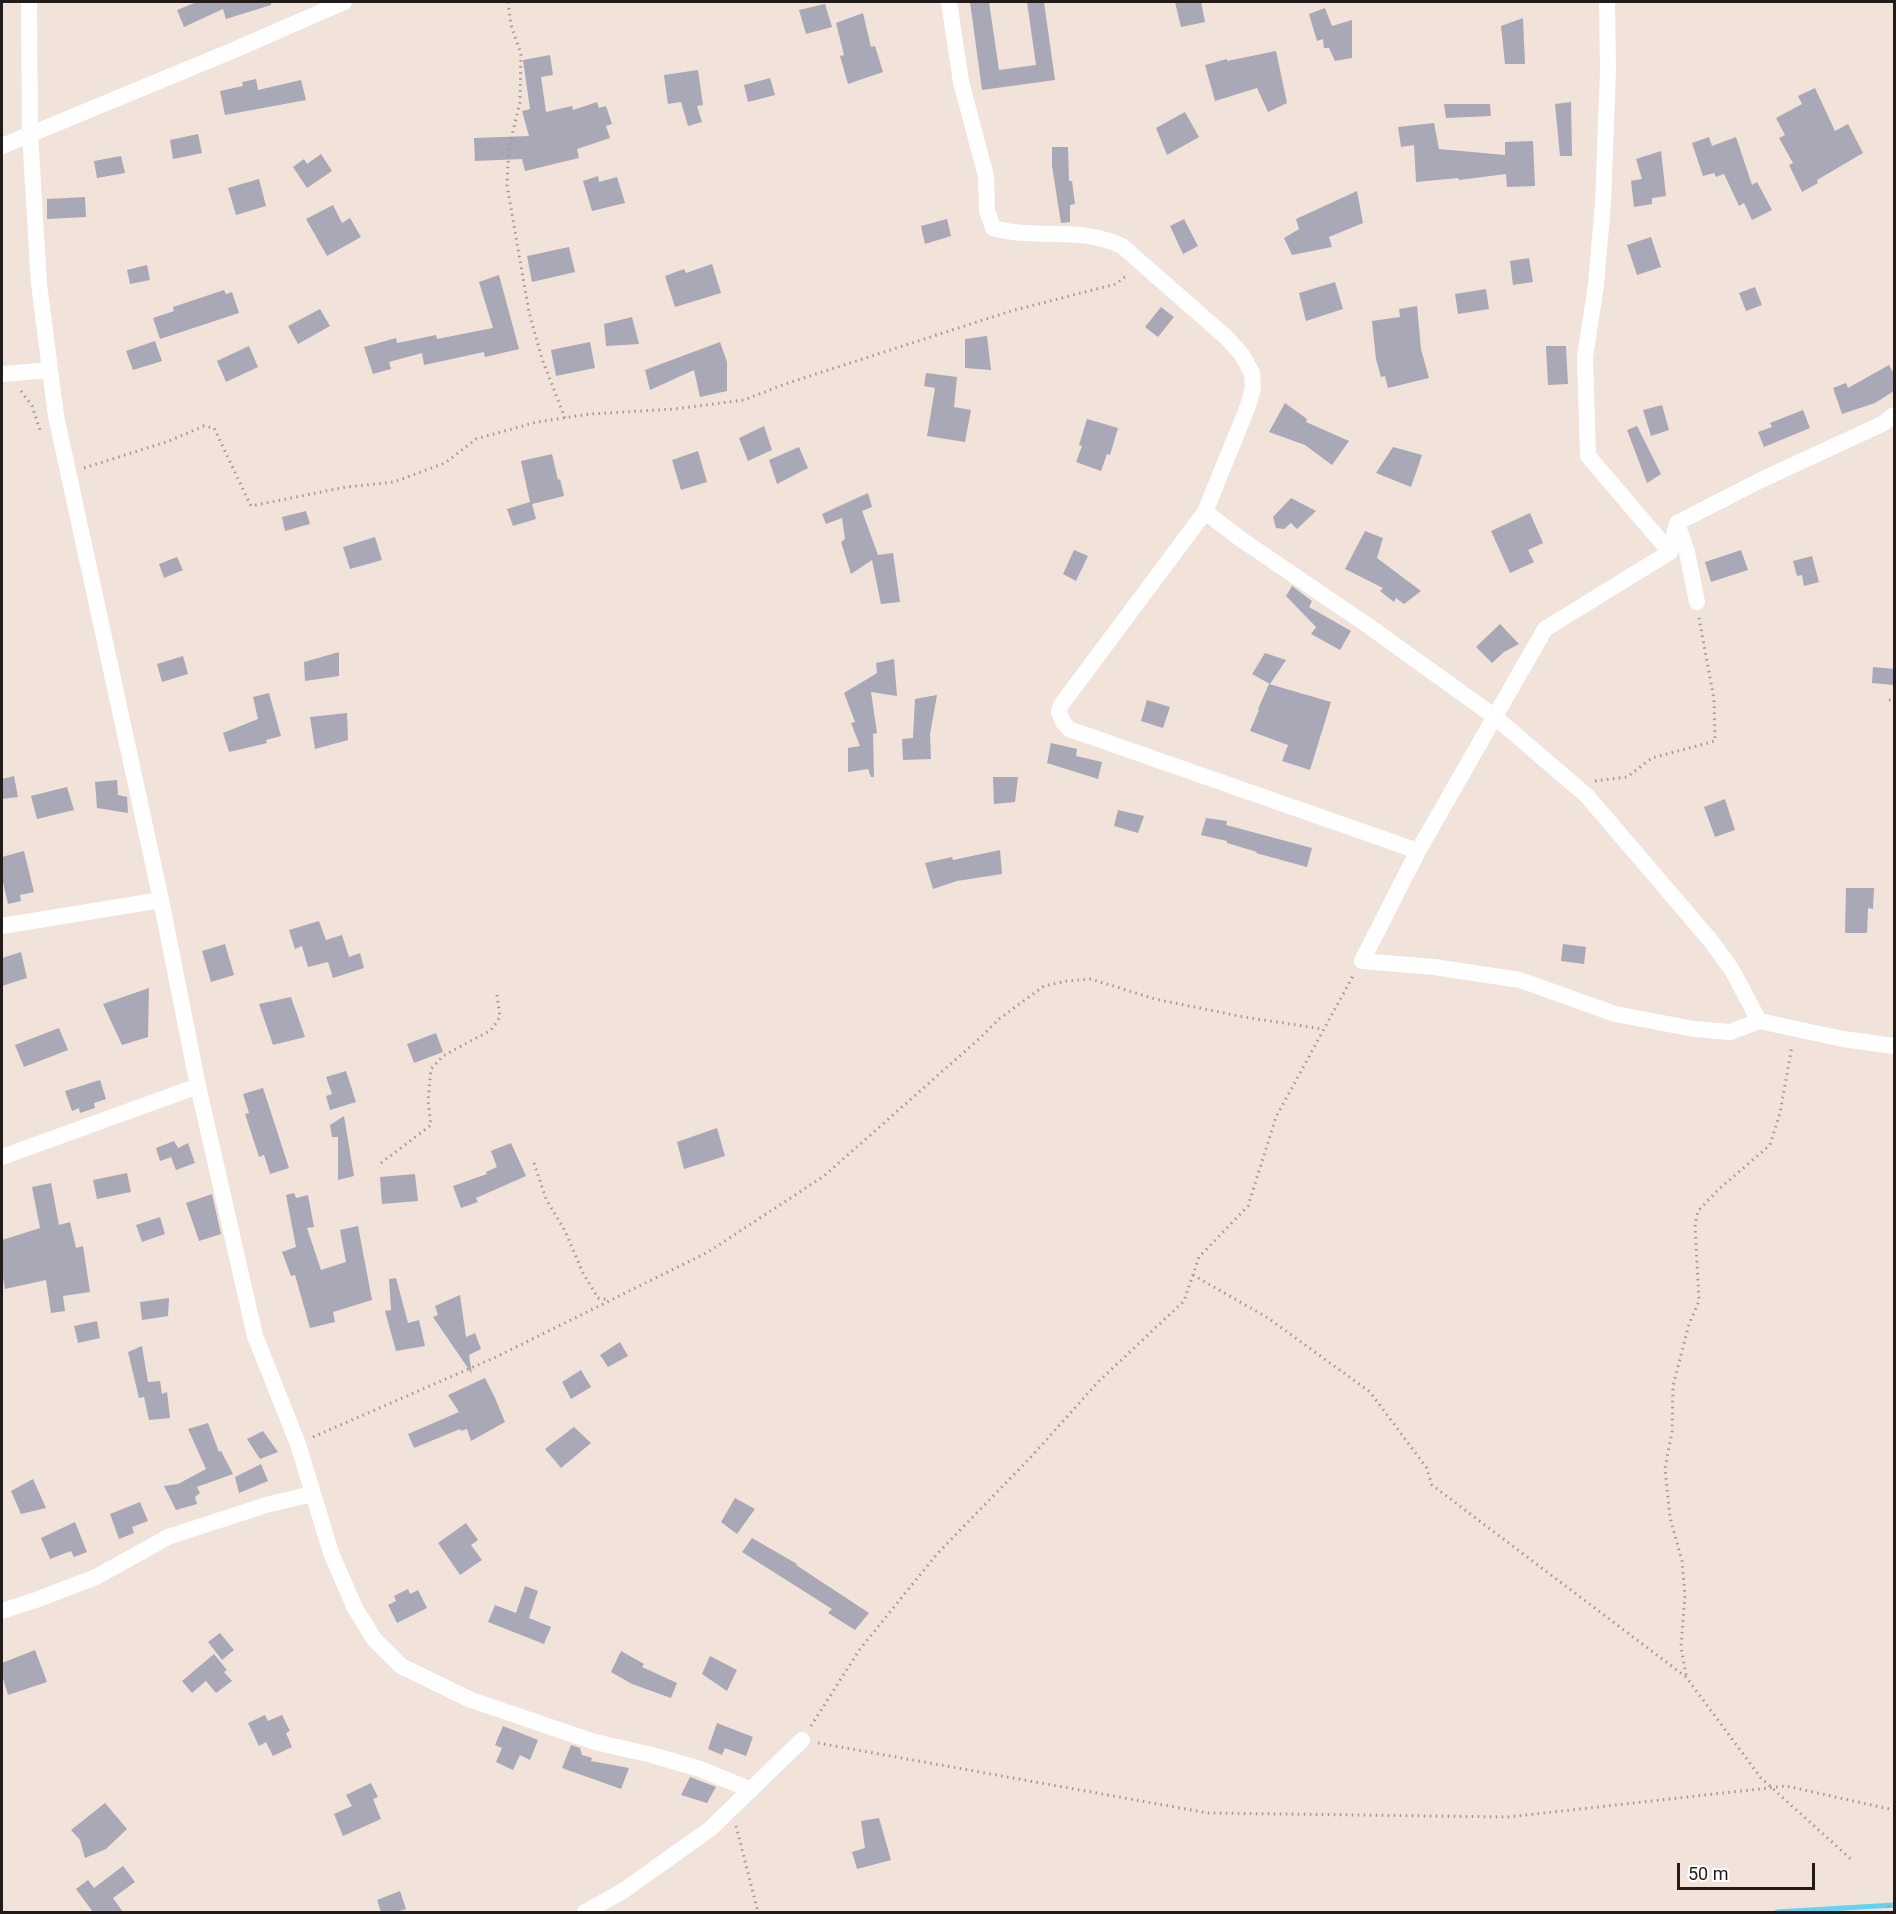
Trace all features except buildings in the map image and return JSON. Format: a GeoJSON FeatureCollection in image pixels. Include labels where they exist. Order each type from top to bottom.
{"type":"FeatureCollection","features":[{"type":"Feature","properties":{"kind":"street"},"geometry":{"type":"LineString","coordinates":[[29,2],[30,134],[39,284],[56,416],[161,900],[198,1086],[255,1336],[298,1444],[331,1553],[355,1608],[374,1639],[401,1666],[471,1700],[595,1742],[700,1769],[752,1790]]}},
{"type":"Feature","properties":{"kind":"street"},"geometry":{"type":"LineString","coordinates":[[2,146],[234,51],[344,2]]}},
{"type":"Feature","properties":{"kind":"street"},"geometry":{"type":"LineString","coordinates":[[949,2],[962,82],[986,176],[987,210],[993,228],[1010,233],[1077,234],[1107,238],[1122,246],[1227,338],[1252,373],[1253,388],[1248,406],[1205,512],[1061,705],[1059,712],[1063,722],[1069,729],[1418,851]]}},
{"type":"Feature","properties":{"kind":"street"},"geometry":{"type":"LineString","coordinates":[[1607,2],[1608,71],[1603,203],[1596,285],[1586,357],[1588,456],[1670,552]]}},
{"type":"Feature","properties":{"kind":"street"},"geometry":{"type":"LineString","coordinates":[[5,373],[50,370]]}},
{"type":"Feature","properties":{"kind":"street"},"geometry":{"type":"LineString","coordinates":[[1894,415],[1882,424],[1761,480],[1677,524],[1670,552],[1545,629],[1418,851],[1362,961],[1434,967],[1520,980],[1615,1014],[1694,1029],[1730,1032],[1759,1022],[1843,1039],[1894,1046]]}},
{"type":"Feature","properties":{"kind":"street"},"geometry":{"type":"LineString","coordinates":[[1205,512],[1495,717],[1587,796],[1712,941],[1732,970],[1759,1022]]}},
{"type":"Feature","properties":{"kind":"street"},"geometry":{"type":"LineString","coordinates":[[1677,524],[1687,552],[1696,602]]}},
{"type":"Feature","properties":{"kind":"street"},"geometry":{"type":"LineString","coordinates":[[2,926],[161,900]]}},
{"type":"Feature","properties":{"kind":"street"},"geometry":{"type":"LineString","coordinates":[[2,1157],[198,1086]]}},
{"type":"Feature","properties":{"kind":"street"},"geometry":{"type":"LineString","coordinates":[[2,1611],[96,1576],[168,1537],[266,1504],[312,1494]]}},
{"type":"Feature","properties":{"kind":"street"},"geometry":{"type":"LineString","coordinates":[[585,1912],[623,1891],[710,1829],[802,1740]]}},
{"type":"Feature","properties":{"kind":"path"},"geometry":{"type":"LineString","coordinates":[[508,2],[511,25],[521,54],[520,102],[509,148],[507,185],[529,312],[542,359],[564,418]]}},
{"type":"Feature","properties":{"kind":"path"},"geometry":{"type":"LineString","coordinates":[[66,459],[74,471],[169,441],[204,426],[214,428],[251,506],[346,487],[394,482],[445,463],[476,439],[537,422],[590,414],[674,409],[744,399],[1011,310],[1116,284],[1141,263]]}},
{"type":"Feature","properties":{"kind":"path"},"geometry":{"type":"LineString","coordinates":[[5,373],[32,406],[43,434]]}},
{"type":"Feature","properties":{"kind":"path"},"geometry":{"type":"LineString","coordinates":[[1587,796],[1596,780],[1627,777],[1652,758],[1715,741],[1714,699],[1696,602]]}},
{"type":"Feature","properties":{"kind":"path"},"geometry":{"type":"LineString","coordinates":[[1889,700],[1894,701]]}},
{"type":"Feature","properties":{"kind":"path"},"geometry":{"type":"LineString","coordinates":[[1362,961],[1276,1117],[1248,1206],[1199,1257],[1184,1301],[1100,1382],[937,1554],[860,1649],[802,1740],[1208,1813],[1508,1817],[1786,1786],[1894,1810]]}},
{"type":"Feature","properties":{"kind":"path"},"geometry":{"type":"LineString","coordinates":[[298,1444],[496,1358],[708,1252],[824,1176],[999,1019],[1044,986],[1091,979],[1155,999],[1244,1017],[1323,1029]]}},
{"type":"Feature","properties":{"kind":"path"},"geometry":{"type":"LineString","coordinates":[[381,1163],[431,1125],[428,1101],[431,1069],[443,1056],[491,1030],[500,1017],[497,995]]}},
{"type":"Feature","properties":{"kind":"path"},"geometry":{"type":"LineString","coordinates":[[1686,1677],[1682,1647],[1685,1595],[1682,1561],[1670,1517],[1665,1468],[1672,1432],[1673,1386],[1689,1324],[1699,1301],[1695,1225],[1698,1211],[1719,1189],[1770,1145],[1780,1113],[1796,1029]]}},
{"type":"Feature","properties":{"kind":"path"},"geometry":{"type":"LineString","coordinates":[[534,1163],[546,1198],[565,1230],[583,1273],[598,1298],[611,1300]]}},
{"type":"Feature","properties":{"kind":"path"},"geometry":{"type":"LineString","coordinates":[[1193,1275],[1268,1318],[1370,1392],[1426,1467],[1432,1485],[1686,1677],[1761,1778],[1853,1861]]}},
{"type":"Feature","properties":{"kind":"path"},"geometry":{"type":"LineString","coordinates":[[732,1809],[758,1912]]}},
{"type":"Feature","properties":{"kind":"path"},"geometry":{"type":"LineString","coordinates":[[1888,1906],[1891,1912]]}},
{"type":"Feature","properties":{"kind":"waterway"},"geometry":{"type":"LineString","coordinates":[[1777,1912],[1894,1905]]}}]}
